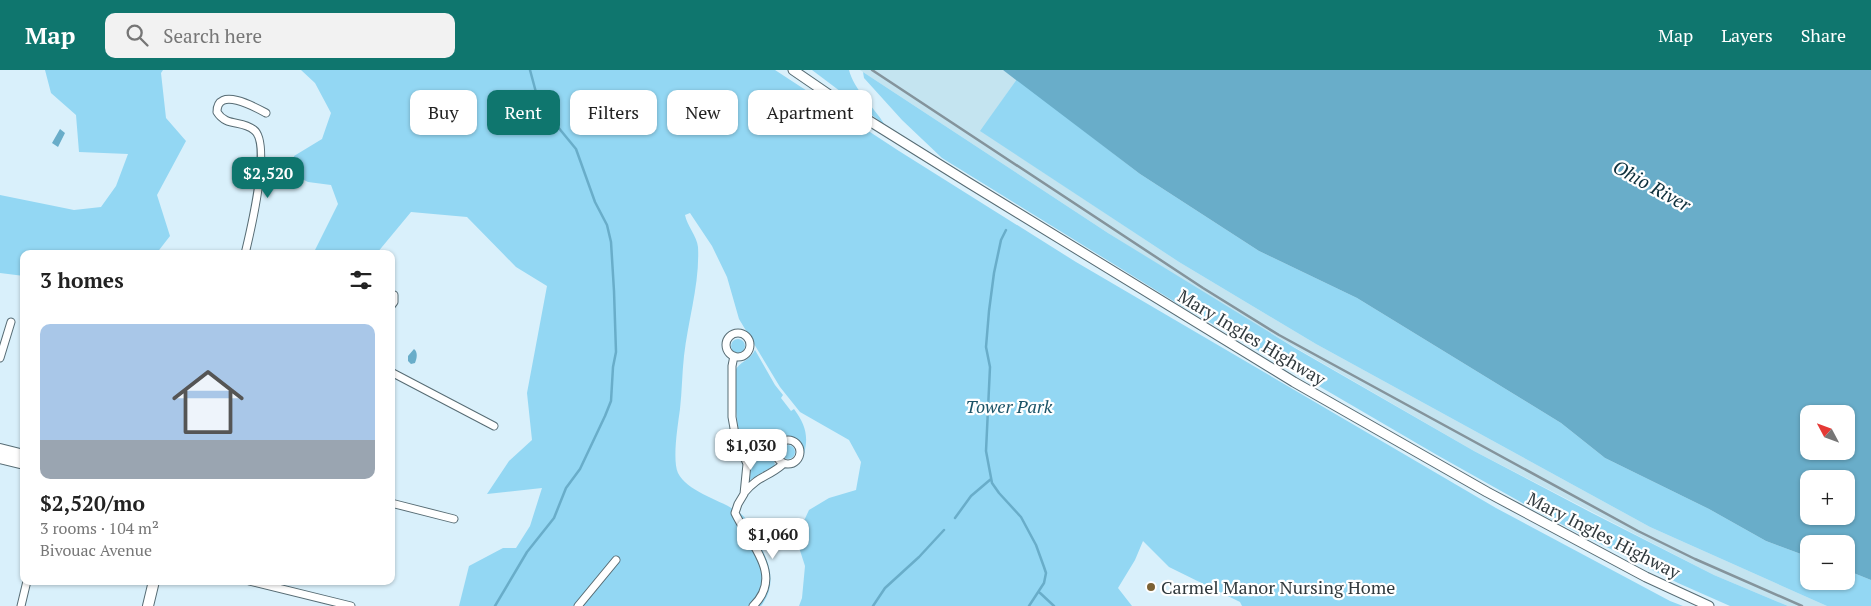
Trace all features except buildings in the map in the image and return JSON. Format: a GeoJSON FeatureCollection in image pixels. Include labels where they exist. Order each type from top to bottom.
{"type":"FeatureCollection","features":[{"type":"Feature","properties":{"kind":"main road"},"geometry":{"type":"LineString","coordinates":[[0,449],[20,454]]}},
{"type":"Feature","properties":{"kind":"main road"},"geometry":{"type":"LineString","coordinates":[[0,458],[20,463]]}},
{"type":"Feature","properties":{"kind":"main road"},"geometry":{"type":"LineString","coordinates":[[148,606],[153,585]]}},
{"type":"Feature","properties":{"kind":"street","name":"Mary Ingles Highway"},"geometry":{"type":"LineString","coordinates":[[793,70],[847,107],[969,184],[1306,390],[1495,497],[1646,577],[1709,606]]}},
{"type":"Feature","properties":{"kind":"street"},"geometry":{"type":"LineString","coordinates":[[246,250],[259,191],[260,141],[256,131],[253,129],[223,120],[217,112],[217,107],[227,99],[236,100],[254,106],[266,113]]}},
{"type":"Feature","properties":{"kind":"street"},"geometry":{"type":"LineString","coordinates":[[0,358],[10,322]]}},
{"type":"Feature","properties":{"kind":"street"},"geometry":{"type":"LineString","coordinates":[[734,356],[732,366],[732,417],[735,434],[747,464],[744,494]]}},
{"type":"Feature","properties":{"kind":"street"},"geometry":{"type":"LineString","coordinates":[[395,374],[494,426]]}},
{"type":"Feature","properties":{"kind":"street"},"geometry":{"type":"LineString","coordinates":[[753,606],[763,594],[767,584],[766,572],[762,560],[735,513],[744,494],[756,480],[782,465],[782,462]]}},
{"type":"Feature","properties":{"kind":"street"},"geometry":{"type":"LineString","coordinates":[[395,504],[454,519]]}},
{"type":"Feature","properties":{"kind":"street"},"geometry":{"type":"LineString","coordinates":[[578,606],[616,560]]}},
{"type":"Feature","properties":{"kind":"street"},"geometry":{"type":"LineString","coordinates":[[21,606],[26,585]]}},
{"type":"Feature","properties":{"kind":"street"},"geometry":{"type":"LineString","coordinates":[[265,585],[350,606]]}},
{"type":"Feature","properties":{"kind":"shaded area"},"geometry":{"type":"Polygon","coordinates":[[[860,70],[1003,70],[1017,79],[981,131],[1179,262],[1316,344],[1650,527],[1827,606],[1788,606],[1714,575],[1474,451],[1224,306],[1108,233],[860,70]]]}},
{"type":"Feature","properties":{"kind":"green space"},"geometry":{"type":"Polygon","coordinates":[[[45,70],[163,70],[161,73],[166,118],[186,141],[157,195],[170,236],[159,250],[20,250],[20,276],[0,273],[0,195],[74,210],[101,207],[116,186],[128,154],[79,152],[76,115],[51,93],[45,70]]]}},
{"type":"Feature","properties":{"kind":"green space","name":"Tower Park"},"geometry":{"type":"Polygon","coordinates":[[[301,70],[775,70],[806,90],[748,90],[748,135],[872,135],[872,133],[1076,262],[1496,508],[1670,601],[1683,606],[1242,606],[1240,602],[1169,567],[1143,541],[1135,560],[1118,588],[1132,606],[799,606],[802,598],[805,566],[796,538],[809,510],[829,498],[856,490],[861,462],[849,440],[800,412],[780,387],[739,319],[727,277],[712,246],[690,213],[685,215],[697,243],[698,261],[696,288],[684,356],[676,442],[676,467],[683,480],[690,486],[734,509],[747,520],[767,560],[771,578],[767,597],[761,606],[459,606],[469,566],[503,548],[516,548],[530,526],[542,488],[487,494],[509,461],[532,440],[527,393],[547,286],[516,267],[467,217],[411,212],[379,250],[315,250],[338,204],[331,185],[308,182],[296,176],[294,156],[322,139],[331,113],[315,83],[301,70]]]}},
{"type":"Feature","properties":{"kind":"green space"},"geometry":{"type":"Polygon","coordinates":[[[812,70],[849,70],[859,90],[839,90],[812,70]]]}},
{"type":"Feature","properties":{"kind":"green space"},"geometry":{"type":"Polygon","coordinates":[[[863,72],[1108,233],[1295,348],[1474,451],[1592,513],[1714,575],[1788,606],[1730,606],[1678,583],[1551,519],[1437,455],[1175,302],[942,158],[902,120],[864,78],[863,72]]]}},
{"type":"Feature","properties":{"kind":"green space"},"geometry":{"type":"Polygon","coordinates":[[[1017,79],[1140,174],[1259,251],[1357,298],[1561,423],[1605,458],[1709,509],[1766,541],[1800,554],[1800,590],[1855,590],[1855,574],[1871,580],[1871,606],[1827,606],[1650,527],[1316,344],[1179,262],[980,131],[1017,79]]]}},
{"type":"Feature","properties":{"kind":"green space"},"geometry":{"type":"Polygon","coordinates":[[[872,106],[881,118],[885,125],[872,115],[872,106]]]}},
{"type":"Feature","properties":{"kind":"green space"},"geometry":{"type":"Polygon","coordinates":[[[735,339],[741,339],[745,346],[741,353],[735,353],[731,349],[731,343],[735,339]]]}},
{"type":"Feature","properties":{"kind":"green space"},"geometry":{"type":"Polygon","coordinates":[[[755,350],[775,385],[783,395],[781,398],[791,411],[794,409],[801,420],[805,430],[806,441],[804,454],[799,443],[790,436],[785,436],[776,441],[772,451],[775,462],[774,467],[750,480],[750,465],[738,424],[735,371],[755,350]]]}},
{"type":"Feature","properties":{"kind":"green space"},"geometry":{"type":"Polygon","coordinates":[[[785,445],[791,445],[795,452],[791,459],[785,459],[781,455],[781,449],[785,445]]]}},
{"type":"Feature","properties":{"kind":"water","name":"Ohio River"},"geometry":{"type":"Polygon","coordinates":[[[1003,70],[1871,70],[1871,580],[1855,574],[1855,535],[1800,535],[1800,554],[1766,541],[1709,509],[1605,458],[1561,423],[1357,298],[1259,251],[1140,174],[1003,70]]]}},
{"type":"Feature","properties":{"kind":"water"},"geometry":{"type":"Polygon","coordinates":[[[60,129],[65,133],[58,147],[52,143],[60,129]]]}},
{"type":"Feature","properties":{"kind":"water"},"geometry":{"type":"Polygon","coordinates":[[[414,349],[417,353],[416,359],[415,363],[411,364],[408,361],[408,356],[414,349]]]}},
{"type":"Feature","properties":{"kind":"waterway"},"geometry":{"type":"LineString","coordinates":[[495,606],[527,552],[554,518],[566,488],[580,469],[611,401],[616,352],[611,242],[607,225],[595,202],[576,149],[544,110],[537,96],[530,70]]}},
{"type":"Feature","properties":{"kind":"waterway"},"geometry":{"type":"LineString","coordinates":[[1006,230],[1001,240],[994,273],[989,311],[986,347],[990,367],[986,451],[992,483],[1021,517],[1036,545],[1046,573],[1044,583],[1029,606]]}},
{"type":"Feature","properties":{"kind":"waterway"},"geometry":{"type":"LineString","coordinates":[[955,518],[971,496],[991,479]]}},
{"type":"Feature","properties":{"kind":"waterway"},"geometry":{"type":"LineString","coordinates":[[873,606],[885,588],[919,557],[944,530]]}},
{"type":"Feature","properties":{"kind":"waterway"},"geometry":{"type":"LineString","coordinates":[[1039,592],[1054,606]]}},
{"type":"Feature","properties":{"kind":"railway"},"geometry":{"type":"LineString","coordinates":[[872,70],[1203,288],[1279,335],[1638,531],[1695,559],[1802,606]]}},
{"type":"Feature","properties":{"kind":"place","name":"Carmel Manor Nursing Home"},"geometry":{"type":"Point","coordinates":[1151,587]}}]}
